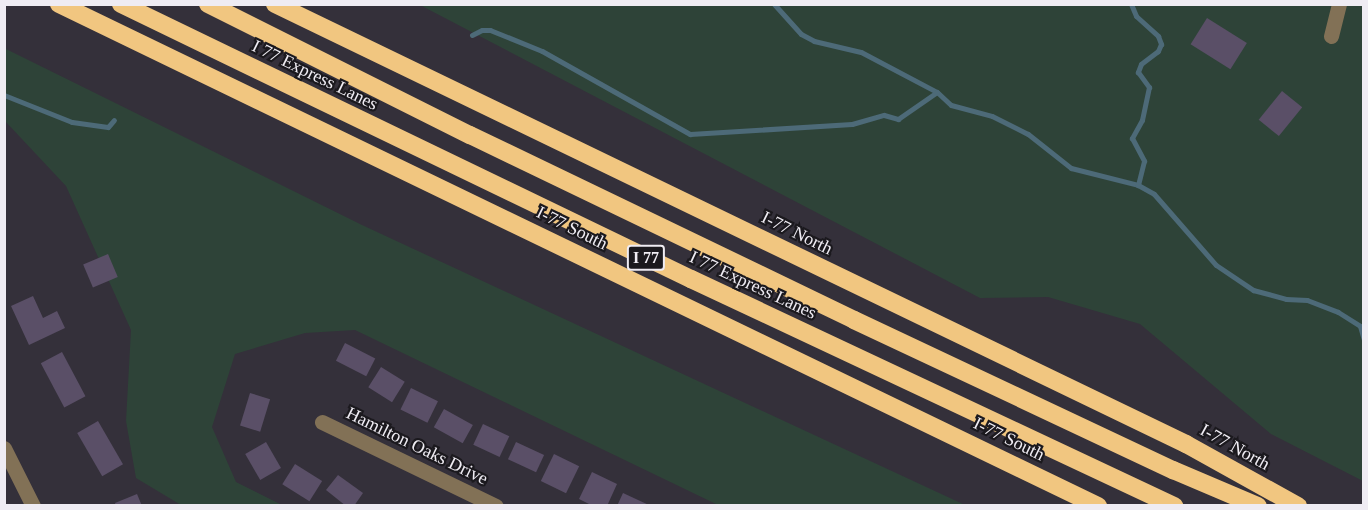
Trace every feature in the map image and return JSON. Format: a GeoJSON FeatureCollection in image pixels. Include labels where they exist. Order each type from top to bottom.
{"type":"FeatureCollection","features":[{"type":"Feature","properties":{"kind":"highway","name":"I-77 South"},"geometry":{"type":"LineString","coordinates":[[59,4],[1098,506]]}},
{"type":"Feature","properties":{"kind":"highway","name":"I 77 Express Lanes"},"geometry":{"type":"LineString","coordinates":[[121,4],[691,279],[1174,506]]}},
{"type":"Feature","properties":{"kind":"highway","name":"I 77 Express Lanes"},"geometry":{"type":"LineString","coordinates":[[208,4],[480,140],[854,321],[1173,470],[1258,506]]}},
{"type":"Feature","properties":{"kind":"highway","name":"I-77 North"},"geometry":{"type":"LineString","coordinates":[[275,4],[1186,444],[1298,506]]}},
{"type":"Feature","properties":{"kind":"street"},"geometry":{"type":"LineString","coordinates":[[1330,36],[1339,4]]}},
{"type":"Feature","properties":{"kind":"street","name":"Hamilton Oaks Drive"},"geometry":{"type":"LineString","coordinates":[[322,422],[495,506]]}},
{"type":"Feature","properties":{"kind":"street"},"geometry":{"type":"LineString","coordinates":[[4,448],[33,506]]}},
{"type":"Feature","properties":{"kind":"green space"},"geometry":{"type":"Polygon","coordinates":[[[420,5],[1363,5],[1363,481],[1271,434],[1140,324],[1048,297],[980,298],[420,5]]]}},
{"type":"Feature","properties":{"kind":"green space"},"geometry":{"type":"Polygon","coordinates":[[[4,48],[362,225],[965,505],[718,505],[355,330],[305,333],[235,354],[212,427],[236,482],[282,505],[181,505],[136,478],[126,421],[131,330],[66,186],[5,121],[4,48]]]}},
{"type":"Feature","properties":{"kind":"building"},"geometry":{"type":"Polygon","coordinates":[[[1207,18],[1247,43],[1230,69],[1191,44],[1207,18]]]}},
{"type":"Feature","properties":{"kind":"building"},"geometry":{"type":"Polygon","coordinates":[[[1282,91],[1302,107],[1279,136],[1259,120],[1282,91]]]}},
{"type":"Feature","properties":{"kind":"building"},"geometry":{"type":"Polygon","coordinates":[[[108,254],[118,277],[93,288],[83,265],[108,254]]]}},
{"type":"Feature","properties":{"kind":"building"},"geometry":{"type":"Polygon","coordinates":[[[33,296],[43,318],[57,311],[65,328],[29,345],[11,306],[33,296]]]}},
{"type":"Feature","properties":{"kind":"building"},"geometry":{"type":"Polygon","coordinates":[[[345,343],[375,358],[366,376],[336,361],[345,343]]]}},
{"type":"Feature","properties":{"kind":"building"},"geometry":{"type":"Polygon","coordinates":[[[62,352],[85,396],[64,407],[41,363],[62,352]]]}},
{"type":"Feature","properties":{"kind":"building"},"geometry":{"type":"Polygon","coordinates":[[[381,367],[405,382],[392,402],[368,387],[381,367]]]}},
{"type":"Feature","properties":{"kind":"building"},"geometry":{"type":"Polygon","coordinates":[[[411,388],[438,401],[427,423],[400,410],[411,388]]]}},
{"type":"Feature","properties":{"kind":"building"},"geometry":{"type":"Polygon","coordinates":[[[250,393],[270,399],[260,432],[240,426],[250,393]]]}},
{"type":"Feature","properties":{"kind":"building"},"geometry":{"type":"Polygon","coordinates":[[[444,409],[473,425],[463,443],[434,427],[444,409]]]}},
{"type":"Feature","properties":{"kind":"building"},"geometry":{"type":"Polygon","coordinates":[[[98,421],[123,464],[102,476],[77,433],[98,421]]]}},
{"type":"Feature","properties":{"kind":"building"},"geometry":{"type":"Polygon","coordinates":[[[483,424],[509,436],[500,457],[473,445],[483,424]]]}},
{"type":"Feature","properties":{"kind":"building"},"geometry":{"type":"Polygon","coordinates":[[[266,442],[281,468],[260,480],[245,454],[266,442]]]}},
{"type":"Feature","properties":{"kind":"building"},"geometry":{"type":"Polygon","coordinates":[[[516,442],[544,455],[536,472],[508,459],[516,442]]]}},
{"type":"Feature","properties":{"kind":"building"},"geometry":{"type":"Polygon","coordinates":[[[554,454],[579,466],[566,493],[541,481],[554,454]]]}},
{"type":"Feature","properties":{"kind":"building"},"geometry":{"type":"Polygon","coordinates":[[[295,464],[322,481],[309,501],[282,484],[295,464]]]}},
{"type":"Feature","properties":{"kind":"building"},"geometry":{"type":"Polygon","coordinates":[[[592,472],[617,484],[607,506],[593,506],[579,499],[592,472]]]}},
{"type":"Feature","properties":{"kind":"building"},"geometry":{"type":"Polygon","coordinates":[[[338,475],[363,493],[354,506],[346,506],[326,490],[338,475]]]}},
{"type":"Feature","properties":{"kind":"building"},"geometry":{"type":"Polygon","coordinates":[[[623,493],[651,506],[617,506],[623,493]]]}},
{"type":"Feature","properties":{"kind":"building"},"geometry":{"type":"Polygon","coordinates":[[[137,494],[142,506],[116,506],[115,503],[137,494]]]}},
{"type":"Feature","properties":{"kind":"waterway"},"geometry":{"type":"LineString","coordinates":[[774,4],[801,34],[814,41],[861,52],[937,92],[951,105],[992,116],[1028,134],[1071,168],[1138,185],[1154,194],[1216,265],[1253,290],[1286,299],[1307,300],[1338,312],[1360,326],[1364,340]]}},
{"type":"Feature","properties":{"kind":"waterway"},"geometry":{"type":"LineString","coordinates":[[1131,4],[1136,16],[1158,36],[1161,44],[1158,51],[1141,64],[1138,72],[1149,87],[1142,120],[1132,138],[1144,161],[1138,185]]}},
{"type":"Feature","properties":{"kind":"waterway"},"geometry":{"type":"LineString","coordinates":[[472,35],[482,30],[490,30],[542,51],[690,134],[852,124],[884,115],[898,119],[937,92]]}},
{"type":"Feature","properties":{"kind":"waterway"},"geometry":{"type":"LineString","coordinates":[[4,95],[72,122],[108,127],[114,120]]}}]}
